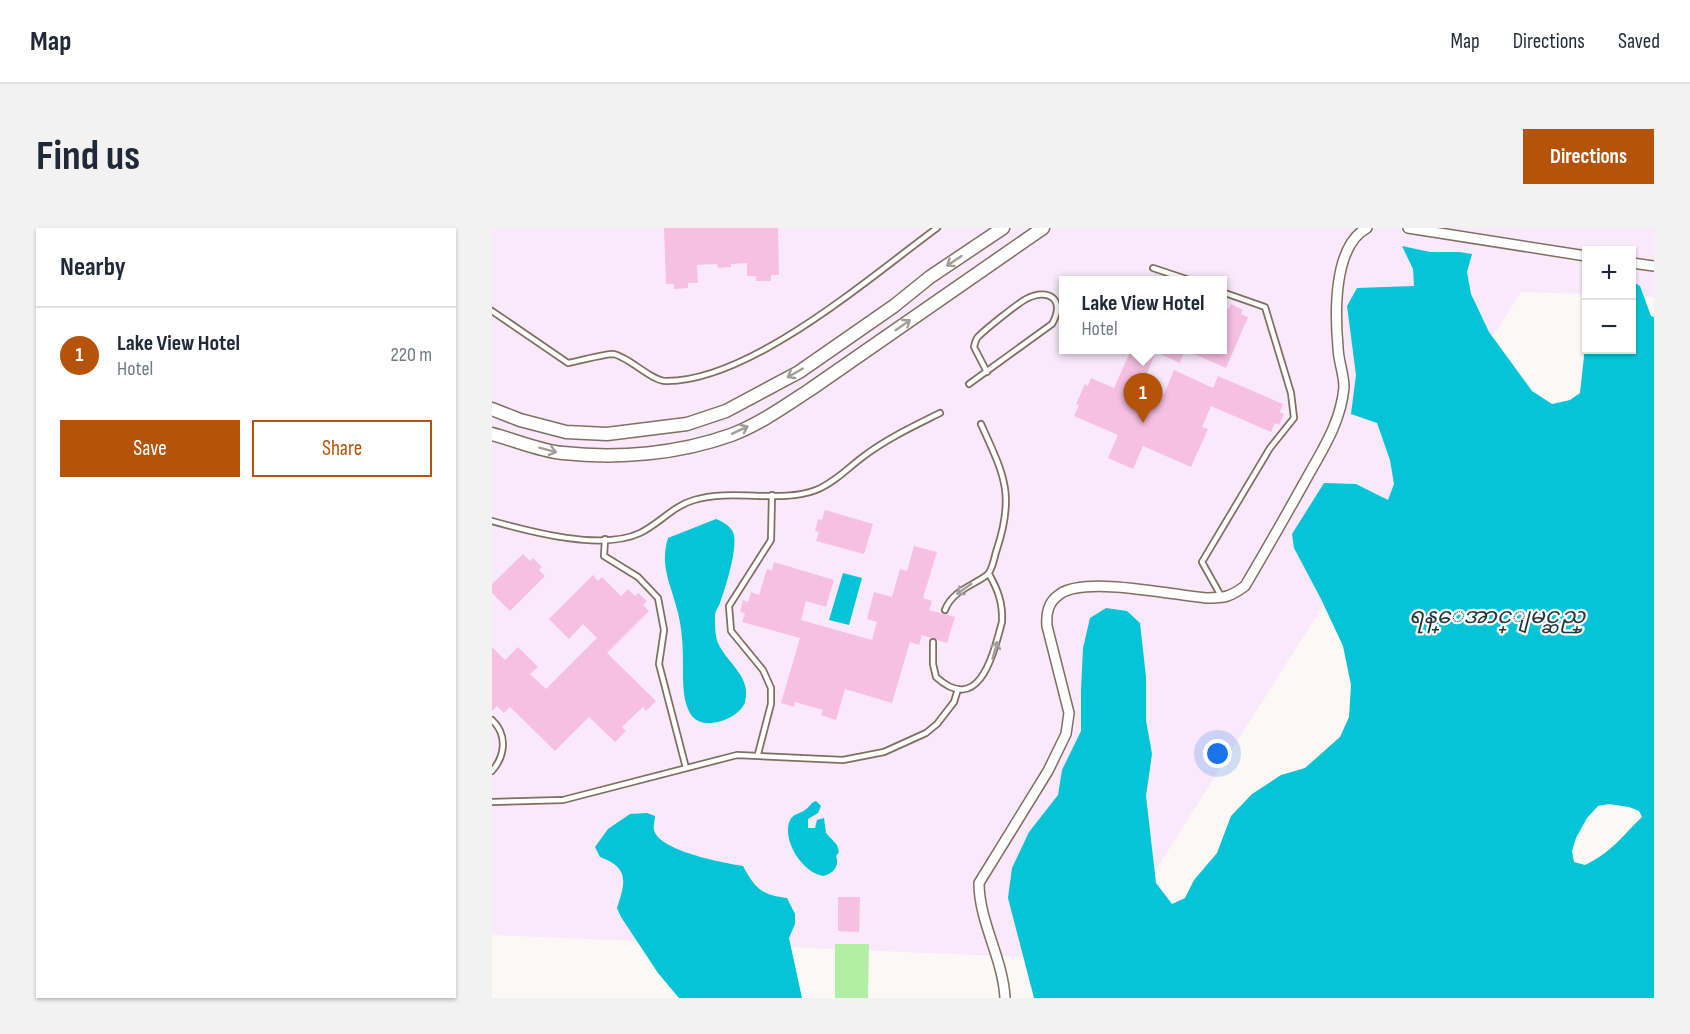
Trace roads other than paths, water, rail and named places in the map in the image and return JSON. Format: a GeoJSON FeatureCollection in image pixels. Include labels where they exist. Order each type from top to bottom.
{"type":"FeatureCollection","features":[{"type":"Feature","properties":{"kind":"main road"},"geometry":{"type":"LineString","coordinates":[[492,409],[520,420],[566,432],[607,434],[687,424],[726,411],[799,372],[894,306],[930,277],[1003,228]]}},
{"type":"Feature","properties":{"kind":"main road"},"geometry":{"type":"LineString","coordinates":[[492,434],[561,453],[605,455],[648,453],[690,447],[732,434],[773,414],[1042,228]]}},
{"type":"Feature","properties":{"kind":"street"},"geometry":{"type":"LineString","coordinates":[[1005,998],[1001,967],[981,905],[979,884],[1048,771],[1066,734],[1069,713],[1047,626],[1046,613],[1051,602],[1059,594],[1071,588],[1095,586],[1222,598],[1232,596],[1245,586],[1336,426],[1344,384],[1338,349],[1337,307],[1340,271],[1360,231],[1367,228]]}},
{"type":"Feature","properties":{"kind":"street"},"geometry":{"type":"LineString","coordinates":[[1408,228],[1582,255]]}},
{"type":"Feature","properties":{"kind":"street"},"geometry":{"type":"LineString","coordinates":[[1636,264],[1654,266]]}},
{"type":"Feature","properties":{"kind":"lane"},"geometry":{"type":"LineString","coordinates":[[492,311],[568,363],[614,354],[663,381],[710,375],[768,348],[826,311],[937,228]]}},
{"type":"Feature","properties":{"kind":"lane"},"geometry":{"type":"LineString","coordinates":[[1153,268],[1178,276]]}},
{"type":"Feature","properties":{"kind":"lane"},"geometry":{"type":"LineString","coordinates":[[969,384],[987,372],[1052,324],[1058,309],[1053,297],[1040,294],[1025,299],[978,337],[974,347],[987,372]]}},
{"type":"Feature","properties":{"kind":"lane"},"geometry":{"type":"LineString","coordinates":[[1222,598],[1202,562],[1270,448],[1294,418],[1291,393],[1265,307],[1227,294]]}},
{"type":"Feature","properties":{"kind":"lane"},"geometry":{"type":"LineString","coordinates":[[492,521],[565,537],[605,540],[626,538],[639,533],[693,500],[732,494],[790,495],[816,490],[889,439],[940,413]]}},
{"type":"Feature","properties":{"kind":"lane"},"geometry":{"type":"LineString","coordinates":[[945,610],[953,596],[989,574],[1005,522],[1008,501],[1001,471],[981,424]]}},
{"type":"Feature","properties":{"kind":"lane"},"geometry":{"type":"LineString","coordinates":[[758,754],[771,704],[771,688],[763,670],[731,631],[729,606],[771,540],[772,495]]}},
{"type":"Feature","properties":{"kind":"lane"},"geometry":{"type":"LineString","coordinates":[[605,540],[604,556],[638,577],[658,598],[664,630],[659,664],[686,768]]}},
{"type":"Feature","properties":{"kind":"lane"},"geometry":{"type":"LineString","coordinates":[[933,642],[932,653],[936,677],[949,686],[958,689],[969,687],[987,671],[1002,622],[1002,601],[989,574]]}},
{"type":"Feature","properties":{"kind":"lane"},"geometry":{"type":"LineString","coordinates":[[492,802],[564,800],[723,757],[758,754],[843,760],[884,752],[917,738],[938,724],[954,702],[958,689]]}},
{"type":"Feature","properties":{"kind":"lane"},"geometry":{"type":"LineString","coordinates":[[492,720],[503,740],[502,756],[492,771]]}},
{"type":"Feature","properties":{"kind":"water","name":"ရန္ေအာင္ျမင္ဆည္"},"geometry":{"type":"Polygon","coordinates":[[[1402,246],[1430,252],[1472,254],[1467,272],[1471,294],[1489,332],[1532,391],[1552,404],[1570,400],[1580,393],[1584,354],[1636,354],[1636,284],[1640,286],[1651,316],[1654,317],[1654,998],[1034,998],[1008,898],[1012,868],[1029,832],[1058,795],[1062,770],[1081,731],[1083,648],[1090,618],[1106,608],[1127,611],[1140,623],[1146,677],[1146,720],[1152,754],[1146,796],[1156,883],[1172,904],[1185,898],[1194,880],[1217,853],[1231,816],[1252,794],[1281,775],[1305,768],[1340,737],[1349,717],[1351,685],[1343,646],[1294,548],[1292,534],[1324,483],[1356,484],[1388,500],[1394,484],[1390,460],[1377,423],[1351,414],[1356,375],[1347,306],[1357,288],[1414,286],[1413,269],[1402,246]],[[1609,804],[1598,806],[1587,818],[1576,838],[1572,851],[1574,862],[1585,865],[1602,855],[1642,817],[1639,811],[1609,804]]]}},
{"type":"Feature","properties":{"kind":"water"},"geometry":{"type":"Polygon","coordinates":[[[716,519],[723,522],[733,532],[734,547],[731,568],[715,614],[716,637],[722,650],[742,678],[746,693],[742,708],[736,713],[721,721],[705,723],[692,716],[686,704],[680,625],[667,576],[665,558],[668,538],[716,519]]]}},
{"type":"Feature","properties":{"kind":"water"},"geometry":{"type":"Polygon","coordinates":[[[843,573],[862,578],[849,625],[829,620],[843,573]]]}},
{"type":"Feature","properties":{"kind":"water"},"geometry":{"type":"Polygon","coordinates":[[[816,801],[821,806],[818,813],[808,819],[808,828],[815,828],[817,820],[824,818],[826,833],[837,845],[839,852],[836,856],[835,869],[823,876],[815,874],[801,862],[791,846],[788,828],[790,820],[795,815],[816,801]]]}},
{"type":"Feature","properties":{"kind":"water"},"geometry":{"type":"Polygon","coordinates":[[[647,813],[655,816],[654,830],[658,837],[667,844],[693,855],[743,866],[751,880],[760,889],[771,895],[787,898],[795,914],[795,924],[789,938],[802,998],[679,998],[658,973],[617,908],[623,876],[616,866],[600,857],[595,847],[608,829],[630,814],[647,813]]]}},
{"type":"Feature","properties":{"kind":"place","name":"Lake View Hotel"},"geometry":{"type":"Point","coordinates":[1143,423]}}]}
